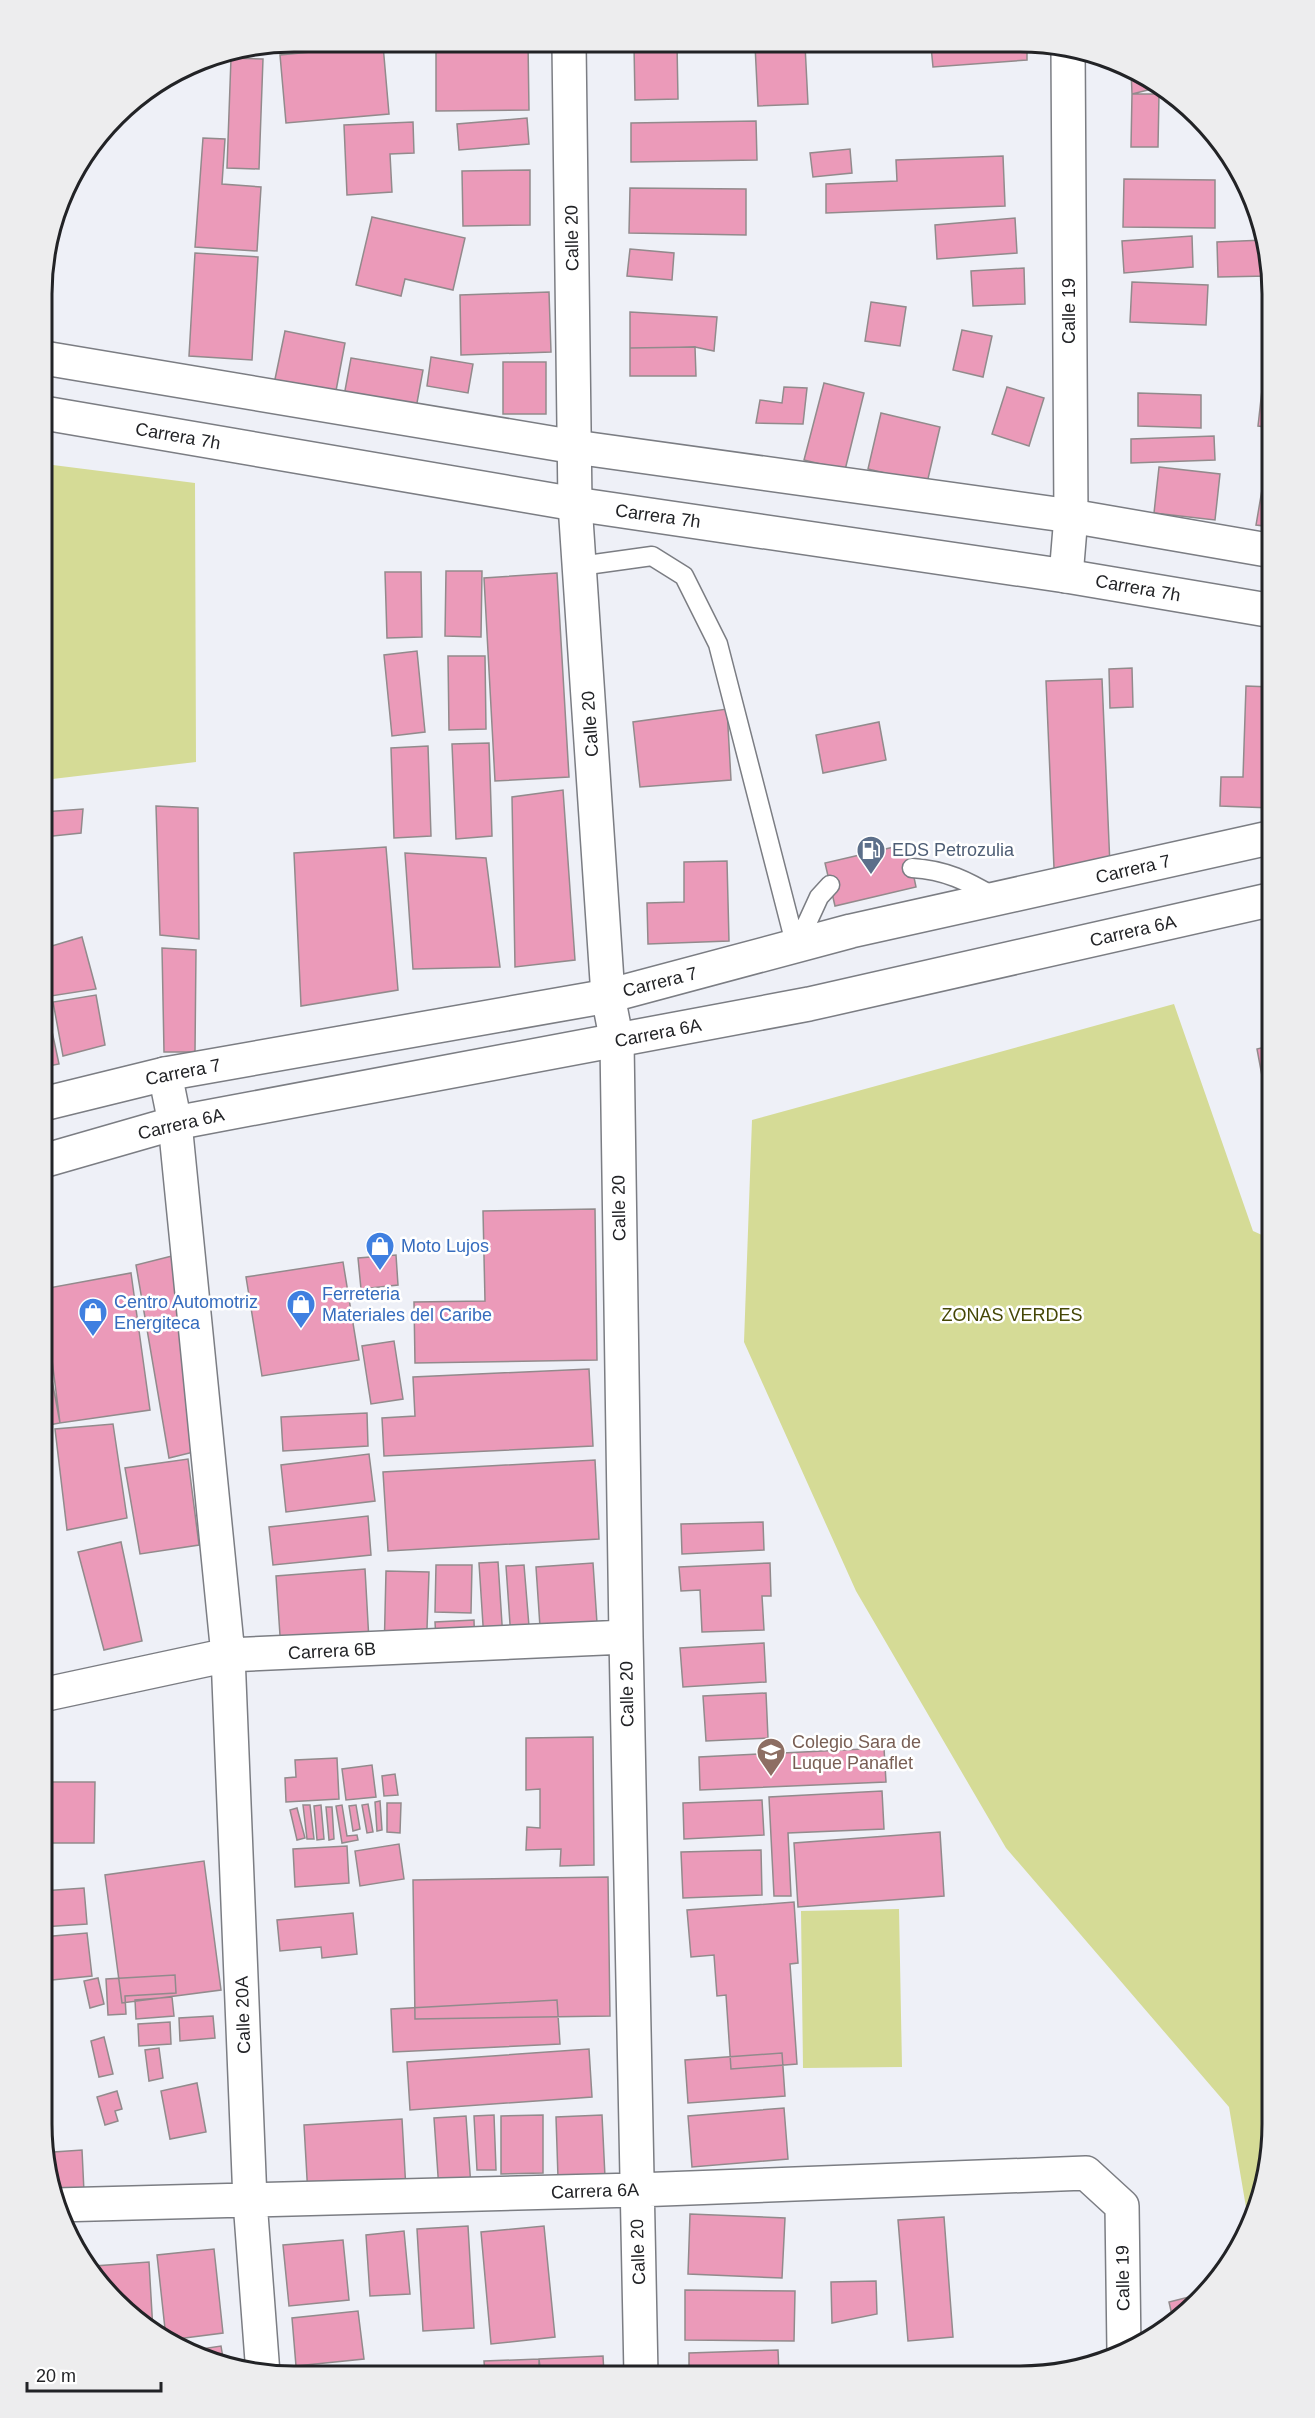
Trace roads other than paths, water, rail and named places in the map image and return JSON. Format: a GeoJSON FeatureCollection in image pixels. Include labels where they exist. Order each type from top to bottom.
{"type":"FeatureCollection","features":[{"type":"Feature","properties":{"kind":"street","name":"Calle 20"},"geometry":{"type":"LineString","coordinates":[[569,52],[575,504],[608,996],[617,1042],[641,2366]]}},
{"type":"Feature","properties":{"kind":"street","name":"Calle 19"},"geometry":{"type":"LineString","coordinates":[[1066,576],[1071,516],[1068,57]]}},
{"type":"Feature","properties":{"kind":"street"},"geometry":{"type":"LineString","coordinates":[[52,359],[575,447],[1071,516],[1262,550]]}},
{"type":"Feature","properties":{"kind":"street","name":"Carrera 7h"},"geometry":{"type":"LineString","coordinates":[[52,414],[575,504],[1066,576],[1262,609]]}},
{"type":"Feature","properties":{"kind":"street","name":"Carrera 7"},"geometry":{"type":"LineString","coordinates":[[52,1102],[165,1074],[608,996],[851,931],[1262,839]]}},
{"type":"Feature","properties":{"kind":"street","name":"Carrera 6A"},"geometry":{"type":"LineString","coordinates":[[52,1158],[175,1124],[809,1004],[1262,901]]}},
{"type":"Feature","properties":{"kind":"street","name":"Calle 20A"},"geometry":{"type":"LineString","coordinates":[[165,1074],[175,1124],[228,1655],[250,2200],[262,2363]]}},
{"type":"Feature","properties":{"kind":"street","name":"Carrera 6B"},"geometry":{"type":"LineString","coordinates":[[52,1693],[228,1655],[626,1638]]}},
{"type":"Feature","properties":{"kind":"street","name":"Carrera 6A"},"geometry":{"type":"LineString","coordinates":[[66,2205],[636,2190],[1086,2173],[1122,2206]]}},
{"type":"Feature","properties":{"kind":"street","name":"Calle 19"},"geometry":{"type":"LineString","coordinates":[[1122,2206],[1124,2343]]}},
{"type":"Feature","properties":{"kind":"lane"},"geometry":{"type":"LineString","coordinates":[[580,566],[652,556],[684,576],[718,644],[796,947]]}},
{"type":"Feature","properties":{"kind":"lane"},"geometry":{"type":"LineString","coordinates":[[912,867],[957,876],[998,899]]}},
{"type":"Feature","properties":{"kind":"lane"},"geometry":{"type":"LineString","coordinates":[[796,947],[819,897],[830,885]]}},
{"type":"Feature","properties":{"kind":"place","name":"EDS Petrozulia"},"geometry":{"type":"Point","coordinates":[871,876]}},
{"type":"Feature","properties":{"kind":"place","name":"Moto Lujos"},"geometry":{"type":"Point","coordinates":[380,1272]}},
{"type":"Feature","properties":{"kind":"place","name":"Ferreteria Materiales del Caribe"},"geometry":{"type":"Point","coordinates":[301,1330]}},
{"type":"Feature","properties":{"kind":"place","name":"Centro Automotriz Energiteca"},"geometry":{"type":"Point","coordinates":[93,1338]}},
{"type":"Feature","properties":{"kind":"place","name":"Colegio Sara de Luque Panaflet"},"geometry":{"type":"Point","coordinates":[771,1778]}},
{"type":"Feature","properties":{"kind":"park label","name":"ZONAS VERDES"},"geometry":{"type":"Point","coordinates":[1012,1315]}}]}
